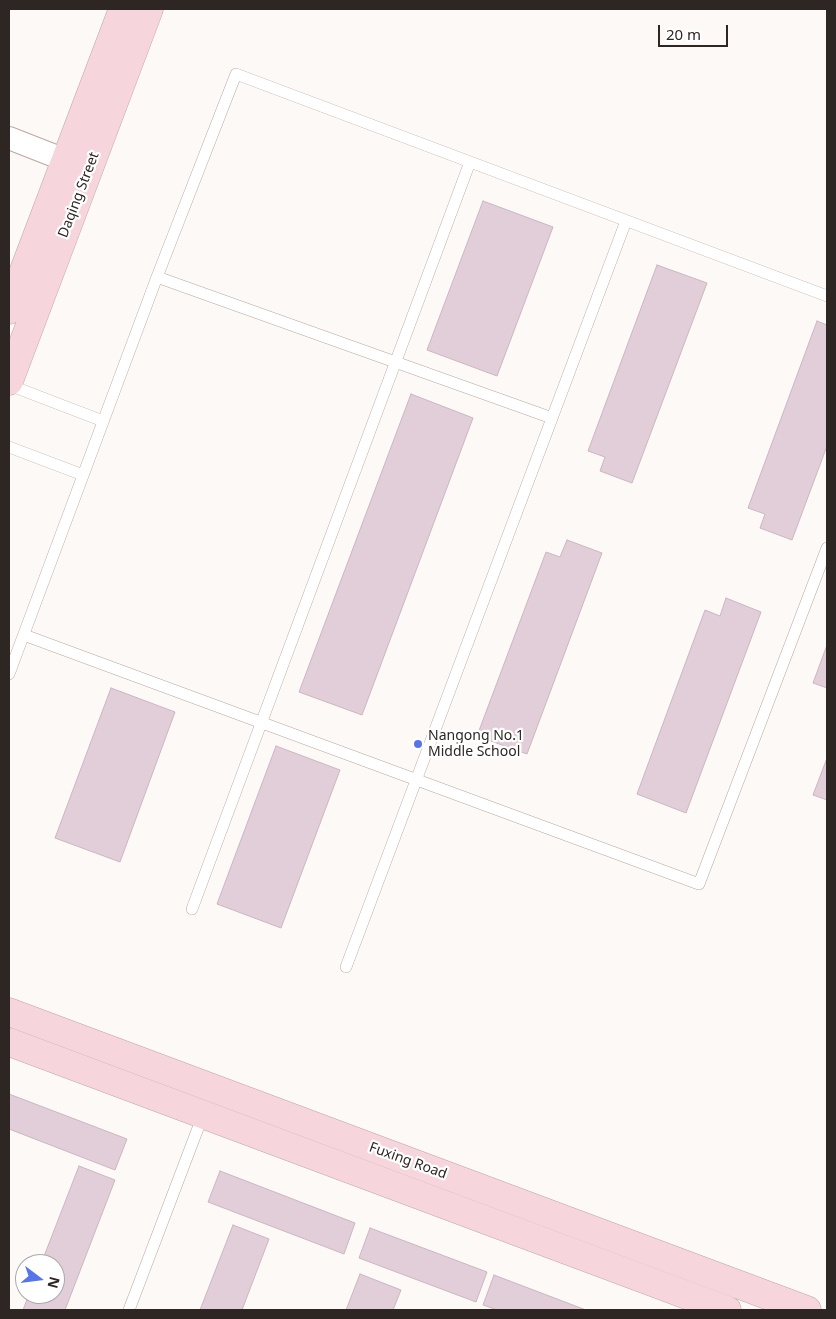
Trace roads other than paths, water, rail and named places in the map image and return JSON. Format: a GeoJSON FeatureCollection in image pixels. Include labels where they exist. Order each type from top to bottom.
{"type":"FeatureCollection","features":[{"type":"Feature","properties":{"kind":"street","name":"Daqing Street"},"geometry":{"type":"LineString","coordinates":[[9,310],[122,9]]}},
{"type":"Feature","properties":{"kind":"street","name":"Daqing Street"},"geometry":{"type":"LineString","coordinates":[[9,381],[149,9]]}},
{"type":"Feature","properties":{"kind":"street"},"geometry":{"type":"LineString","coordinates":[[9,138],[65,160]]}},
{"type":"Feature","properties":{"kind":"street","name":"Fuxing Road"},"geometry":{"type":"LineString","coordinates":[[9,1012],[807,1310]]}},
{"type":"Feature","properties":{"kind":"street","name":"Fuxing Road"},"geometry":{"type":"LineString","coordinates":[[9,1042],[727,1310]]}},
{"type":"Feature","properties":{"kind":"lane"},"geometry":{"type":"LineString","coordinates":[[9,674],[157,277],[236,74],[827,296]]}},
{"type":"Feature","properties":{"kind":"lane"},"geometry":{"type":"LineString","coordinates":[[192,909],[470,162]]}},
{"type":"Feature","properties":{"kind":"lane"},"geometry":{"type":"LineString","coordinates":[[346,967],[626,221]]}},
{"type":"Feature","properties":{"kind":"lane"},"geometry":{"type":"LineString","coordinates":[[157,277],[552,418]]}},
{"type":"Feature","properties":{"kind":"lane"},"geometry":{"type":"LineString","coordinates":[[9,385],[104,421]]}},
{"type":"Feature","properties":{"kind":"lane"},"geometry":{"type":"LineString","coordinates":[[9,447],[83,475]]}},
{"type":"Feature","properties":{"kind":"lane"},"geometry":{"type":"LineString","coordinates":[[24,635],[699,884],[827,548]]}},
{"type":"Feature","properties":{"kind":"lane"},"geometry":{"type":"LineString","coordinates":[[129,1310],[204,1115]]}},
{"type":"Feature","properties":{"kind":"place","name":"Nangong No.1 Middle School"},"geometry":{"type":"Point","coordinates":[418,744]}}]}
